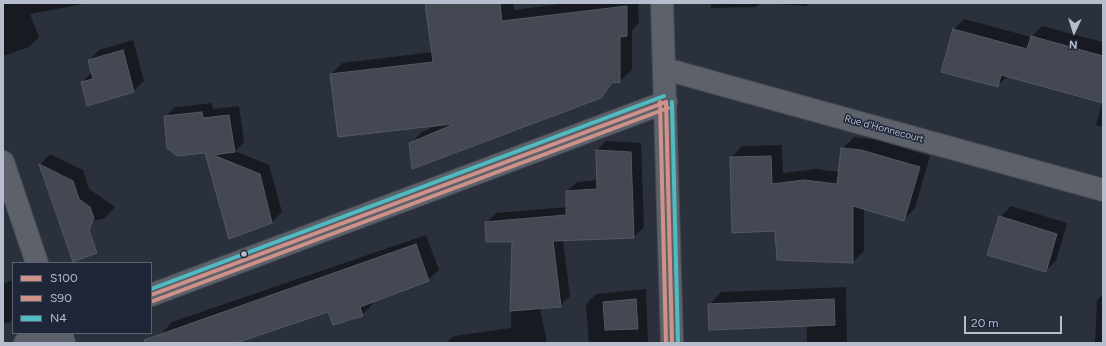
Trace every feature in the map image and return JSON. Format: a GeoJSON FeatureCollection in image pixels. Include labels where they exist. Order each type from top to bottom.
{"type":"FeatureCollection","features":[{"type":"Feature","properties":{"kind":"street"},"geometry":{"type":"LineString","coordinates":[[662,3],[672,343]]}},
{"type":"Feature","properties":{"kind":"street","name":"Rue d'Honnecourt"},"geometry":{"type":"LineString","coordinates":[[665,68],[1103,190]]}},
{"type":"Feature","properties":{"kind":"street"},"geometry":{"type":"LineString","coordinates":[[152,295],[666,102]]}},
{"type":"Feature","properties":{"kind":"street"},"geometry":{"type":"LineString","coordinates":[[3,162],[37,262]]}},
{"type":"Feature","properties":{"kind":"street"},"geometry":{"type":"LineString","coordinates":[[25,343],[48,334]]}},
{"type":"Feature","properties":{"kind":"building"},"geometry":{"type":"Polygon","coordinates":[[[425,3],[500,3],[502,21],[627,6],[627,36],[620,37],[620,82],[612,83],[601,98],[412,169],[409,143],[452,124],[338,137],[330,74],[433,62],[425,3]]]}},
{"type":"Feature","properties":{"kind":"building"},"geometry":{"type":"Polygon","coordinates":[[[953,29],[1027,49],[1031,36],[1103,56],[1103,103],[1001,75],[998,87],[941,72],[953,29]]]}},
{"type":"Feature","properties":{"kind":"building"},"geometry":{"type":"Polygon","coordinates":[[[123,50],[134,92],[87,106],[81,82],[93,79],[88,60],[123,50]]]}},
{"type":"Feature","properties":{"kind":"building"},"geometry":{"type":"Polygon","coordinates":[[[202,112],[203,118],[229,115],[235,152],[213,155],[260,174],[272,223],[229,239],[205,153],[177,156],[167,148],[164,116],[202,112]]]}},
{"type":"Feature","properties":{"kind":"building"},"geometry":{"type":"Polygon","coordinates":[[[841,148],[861,150],[920,167],[904,221],[853,206],[853,263],[777,260],[775,231],[732,233],[730,157],[771,156],[772,184],[804,180],[837,184],[841,148]]]}},
{"type":"Feature","properties":{"kind":"building"},"geometry":{"type":"Polygon","coordinates":[[[596,150],[631,152],[634,238],[553,241],[561,307],[510,311],[512,243],[515,242],[486,242],[485,222],[566,215],[566,191],[597,189],[596,150]]]}},
{"type":"Feature","properties":{"kind":"building"},"geometry":{"type":"Polygon","coordinates":[[[39,164],[73,181],[79,199],[90,207],[94,218],[89,230],[97,253],[73,262],[39,164]]]}},
{"type":"Feature","properties":{"kind":"building"},"geometry":{"type":"Polygon","coordinates":[[[999,216],[1057,234],[1046,272],[987,255],[999,216]]]}},
{"type":"Feature","properties":{"kind":"building"},"geometry":{"type":"Polygon","coordinates":[[[416,244],[429,281],[360,307],[363,316],[333,325],[328,312],[236,343],[145,343],[144,340],[416,244]]]}},
{"type":"Feature","properties":{"kind":"building"},"geometry":{"type":"Polygon","coordinates":[[[636,299],[638,329],[605,330],[603,302],[636,299]]]}},
{"type":"Feature","properties":{"kind":"building"},"geometry":{"type":"Polygon","coordinates":[[[834,299],[835,325],[709,330],[708,304],[834,299]]]}},
{"type":"Feature","properties":{"kind":"transit line","name":"N4"},"geometry":{"type":"LineString","coordinates":[[152,289],[664,96]]}},
{"type":"Feature","properties":{"kind":"transit line","name":"S90"},"geometry":{"type":"LineString","coordinates":[[660,102],[666,343]]}},
{"type":"Feature","properties":{"kind":"transit line","name":"S100"},"geometry":{"type":"LineString","coordinates":[[666,102],[672,343]]}},
{"type":"Feature","properties":{"kind":"transit line","name":"S100"},"geometry":{"type":"LineString","coordinates":[[152,295],[666,102]]}},
{"type":"Feature","properties":{"kind":"transit line","name":"N4"},"geometry":{"type":"LineString","coordinates":[[672,102],[678,343]]}},
{"type":"Feature","properties":{"kind":"transit line","name":"S90"},"geometry":{"type":"LineString","coordinates":[[153,301],[668,108]]}}]}
